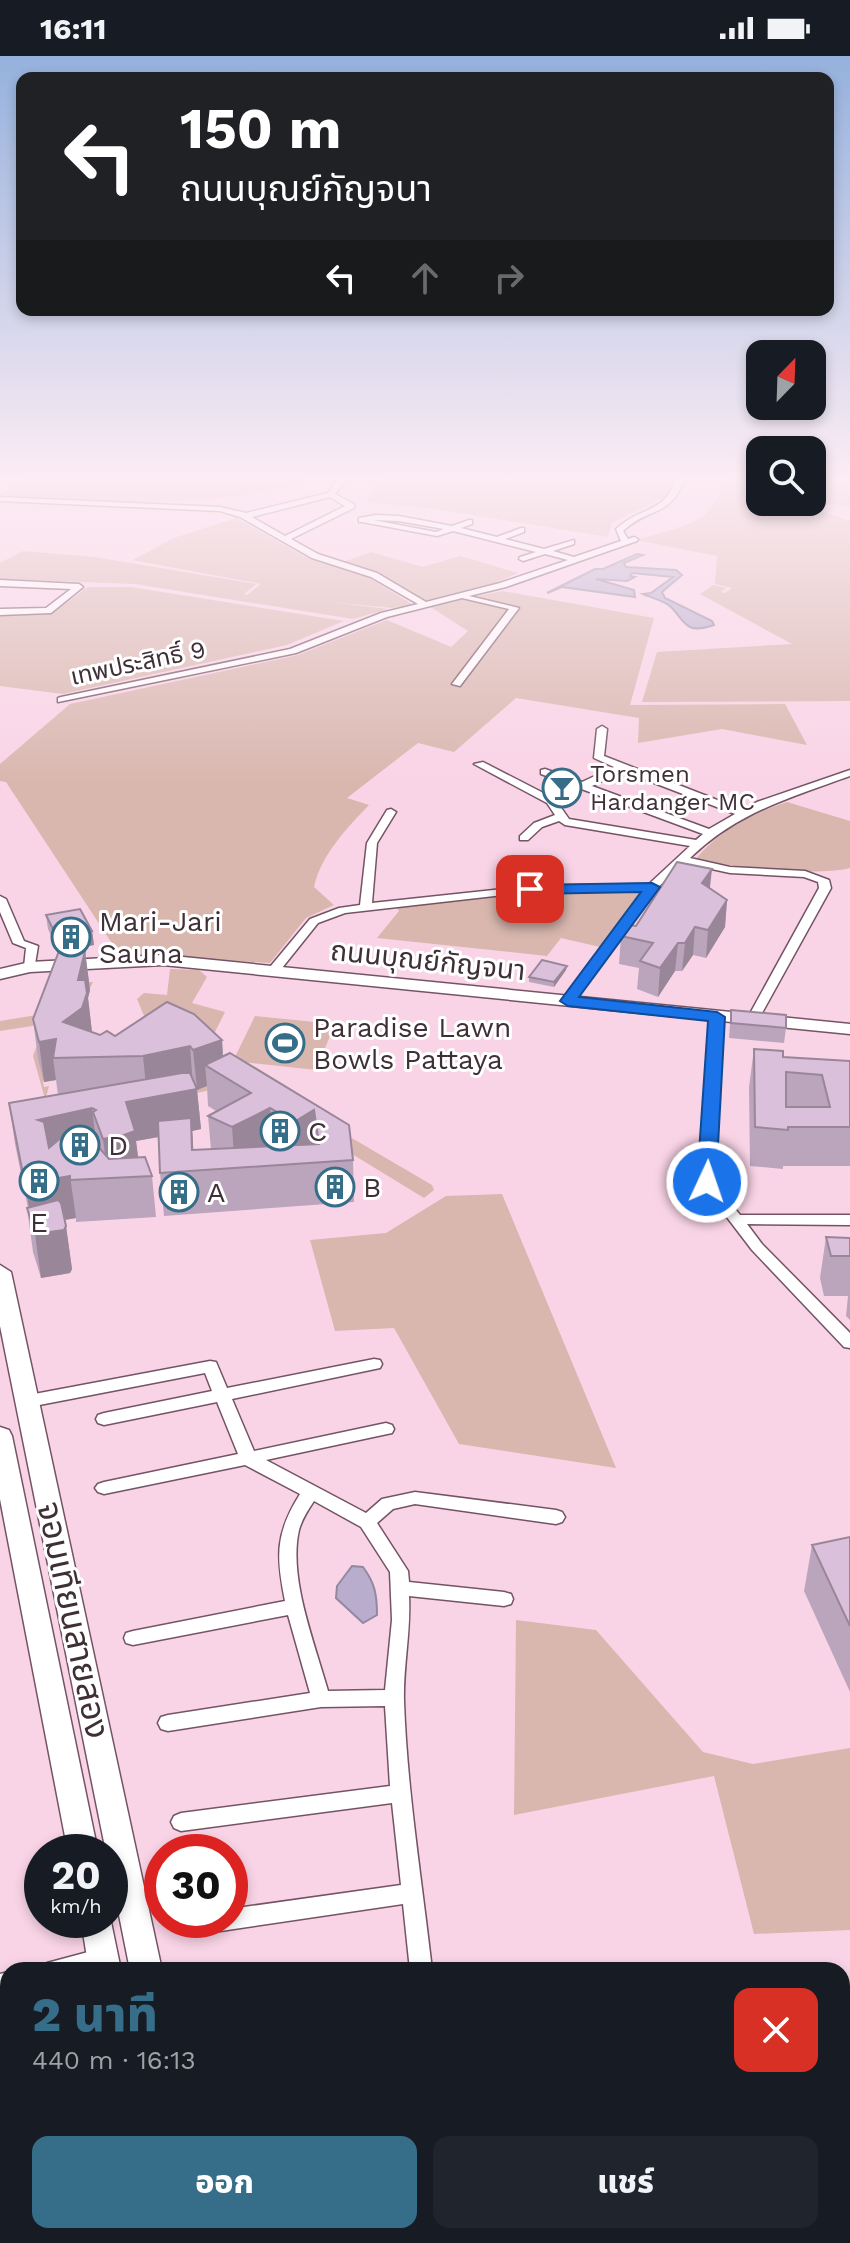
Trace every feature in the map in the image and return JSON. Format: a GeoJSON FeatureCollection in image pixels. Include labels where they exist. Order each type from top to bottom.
{"type":"FeatureCollection","features":[{"type":"Feature","properties":{"kind":"main road","name":"จอมเทียนสายสอง"},"geometry":{"type":"LineString","coordinates":[[0,1272],[29,1401],[110,1834]]}},
{"type":"Feature","properties":{"kind":"main road","name":"จอมเทียนสายสอง"},"geometry":{"type":"LineString","coordinates":[[0,1436],[79,1834]]}},
{"type":"Feature","properties":{"kind":"main road","name":"จอมเทียนสายสอง"},"geometry":{"type":"LineString","coordinates":[[128,1912],[144,1962]]}},
{"type":"Feature","properties":{"kind":"main road"},"geometry":{"type":"LineString","coordinates":[[99,1938],[104,1962]]}},
{"type":"Feature","properties":{"kind":"street"},"geometry":{"type":"LineString","coordinates":[[379,578],[423,603]]}},
{"type":"Feature","properties":{"kind":"street","name":"เทพประสิทธิ์ 9"},"geometry":{"type":"LineString","coordinates":[[61,700],[293,651],[423,603],[458,597],[522,578]]}},
{"type":"Feature","properties":{"kind":"street"},"geometry":{"type":"LineString","coordinates":[[0,583],[79,587],[48,611],[0,612]]}},
{"type":"Feature","properties":{"kind":"street"},"geometry":{"type":"LineString","coordinates":[[457,684],[515,608],[458,597]]}},
{"type":"Feature","properties":{"kind":"street"},"geometry":{"type":"LineString","coordinates":[[602,729],[599,758],[742,813]]}},
{"type":"Feature","properties":{"kind":"street"},"geometry":{"type":"LineString","coordinates":[[479,764],[551,801],[565,822],[701,844]]}},
{"type":"Feature","properties":{"kind":"street"},"geometry":{"type":"LineString","coordinates":[[583,786],[620,768]]}},
{"type":"Feature","properties":{"kind":"street"},"geometry":{"type":"LineString","coordinates":[[545,772],[710,833]]}},
{"type":"Feature","properties":{"kind":"street"},"geometry":{"type":"LineString","coordinates":[[568,1001],[652,887],[685,860],[710,833],[742,813],[850,773]]}},
{"type":"Feature","properties":{"kind":"street"},"geometry":{"type":"LineString","coordinates":[[366,907],[372,843],[391,812]]}},
{"type":"Feature","properties":{"kind":"street"},"geometry":{"type":"LineString","coordinates":[[524,838],[538,825],[561,817]]}},
{"type":"Feature","properties":{"kind":"street"},"geometry":{"type":"LineString","coordinates":[[685,860],[730,870],[805,874],[823,880],[825,888],[753,1019]]}},
{"type":"Feature","properties":{"kind":"street"},"geometry":{"type":"LineString","coordinates":[[274,970],[314,921],[343,910],[530,889],[652,887]]}},
{"type":"Feature","properties":{"kind":"street"},"geometry":{"type":"LineString","coordinates":[[0,899],[19,943],[32,946],[30,967]]}},
{"type":"Feature","properties":{"kind":"street","name":"ถนนบุณย์กัญจนา"},"geometry":{"type":"LineString","coordinates":[[0,974],[30,967],[163,960],[850,1029]]}},
{"type":"Feature","properties":{"kind":"street"},"geometry":{"type":"LineString","coordinates":[[717,1017],[715,1088],[705,1172],[707,1182],[735,1219],[850,1343]]}},
{"type":"Feature","properties":{"kind":"street"},"geometry":{"type":"LineString","coordinates":[[735,1219],[850,1220]]}},
{"type":"Feature","properties":{"kind":"street"},"geometry":{"type":"LineString","coordinates":[[104,1419],[374,1364]]}},
{"type":"Feature","properties":{"kind":"street"},"geometry":{"type":"LineString","coordinates":[[29,1401],[210,1366],[249,1459],[309,1494],[367,1522],[399,1571],[401,1620],[394,1698],[420,1962]]}},
{"type":"Feature","properties":{"kind":"street"},"geometry":{"type":"LineString","coordinates":[[104,1488],[386,1429]]}},
{"type":"Feature","properties":{"kind":"street"},"geometry":{"type":"LineString","coordinates":[[309,1494],[290,1528],[289,1559],[295,1606],[321,1699]]}},
{"type":"Feature","properties":{"kind":"street"},"geometry":{"type":"LineString","coordinates":[[367,1522],[388,1504],[415,1498],[556,1517]]}},
{"type":"Feature","properties":{"kind":"street"},"geometry":{"type":"LineString","coordinates":[[399,1588],[504,1599]]}},
{"type":"Feature","properties":{"kind":"street"},"geometry":{"type":"LineString","coordinates":[[133,1638],[295,1606]]}},
{"type":"Feature","properties":{"kind":"street"},"geometry":{"type":"LineString","coordinates":[[168,1723],[321,1699],[394,1698]]}},
{"type":"Feature","properties":{"kind":"street"},"geometry":{"type":"LineString","coordinates":[[181,1822],[401,1793]]}},
{"type":"Feature","properties":{"kind":"street"},"geometry":{"type":"LineString","coordinates":[[248,1917],[412,1893]]}},
{"type":"Feature","properties":{"kind":"shaded area"},"geometry":{"type":"Polygon","coordinates":[[[0,578],[220,578],[256,584],[244,594],[247,595],[261,584],[229,578],[369,578],[412,604],[393,608],[330,602],[388,609],[353,619],[135,584],[0,578]]]}},
{"type":"Feature","properties":{"kind":"shaded area"},"geometry":{"type":"Polygon","coordinates":[[[386,578],[506,578],[495,583],[424,601],[386,578]]]}},
{"type":"Feature","properties":{"kind":"shaded area"},"geometry":{"type":"Polygon","coordinates":[[[577,578],[633,578],[627,581],[596,579],[634,590],[635,597],[562,587],[547,593],[577,578]]]}},
{"type":"Feature","properties":{"kind":"shaded area"},"geometry":{"type":"Polygon","coordinates":[[[672,578],[678,578],[662,592],[665,598],[712,621],[714,625],[698,629],[688,626],[669,606],[643,594],[651,593],[672,578]]]}},
{"type":"Feature","properties":{"kind":"shaded area"},"geometry":{"type":"Polygon","coordinates":[[[715,578],[850,578],[850,701],[642,702],[657,652],[792,644],[700,594],[713,585],[726,588],[721,592],[725,593],[732,588],[715,584],[715,578]]]}},
{"type":"Feature","properties":{"kind":"shaded area"},"geometry":{"type":"Polygon","coordinates":[[[88,587],[131,587],[344,621],[287,645],[63,694],[0,686],[0,616],[51,614],[88,587]]]}},
{"type":"Feature","properties":{"kind":"shaded area"},"geometry":{"type":"Polygon","coordinates":[[[502,591],[654,618],[630,705],[785,704],[807,745],[722,729],[638,743],[639,718],[516,698],[454,752],[418,743],[347,798],[369,805],[336,843],[317,875],[314,887],[334,905],[306,918],[270,963],[119,954],[6,782],[0,781],[0,764],[70,704],[298,655],[387,620],[451,647],[468,631],[429,606],[502,591]]]}},
{"type":"Feature","properties":{"kind":"shaded area"},"geometry":{"type":"Polygon","coordinates":[[[787,802],[850,821],[850,868],[795,871],[695,860],[736,824],[787,802]]]}},
{"type":"Feature","properties":{"kind":"shaded area"},"geometry":{"type":"Polygon","coordinates":[[[645,889],[600,947],[561,938],[547,956],[377,938],[399,911],[396,906],[524,891],[645,889]]]}},
{"type":"Feature","properties":{"kind":"shaded area"},"geometry":{"type":"Polygon","coordinates":[[[170,969],[199,970],[207,977],[192,1003],[225,1012],[207,1048],[246,1076],[432,1185],[434,1190],[424,1198],[237,1084],[148,1104],[47,1106],[33,1056],[45,1024],[0,1031],[0,1021],[49,1013],[61,982],[93,982],[90,988],[68,988],[43,1082],[44,1087],[49,1086],[46,1097],[49,1102],[149,1028],[137,999],[144,993],[167,995],[170,969]]]}},
{"type":"Feature","properties":{"kind":"shaded area","name":"Paradise Lawn Bowls Pattaya"},"geometry":{"type":"Polygon","coordinates":[[[255,1016],[335,1024],[316,1070],[233,1061],[255,1016]]]}},
{"type":"Feature","properties":{"kind":"shaded area"},"geometry":{"type":"Polygon","coordinates":[[[502,1194],[616,1468],[459,1444],[394,1328],[335,1331],[310,1240],[386,1233],[446,1196],[502,1194]]]}},
{"type":"Feature","properties":{"kind":"shaded area"},"geometry":{"type":"Polygon","coordinates":[[[352,1566],[363,1567],[376,1595],[377,1615],[363,1623],[336,1598],[337,1586],[352,1566]]]}},
{"type":"Feature","properties":{"kind":"shaded area"},"geometry":{"type":"Polygon","coordinates":[[[516,1620],[596,1630],[703,1752],[753,1764],[850,1748],[850,1930],[754,1934],[714,1776],[514,1815],[516,1620]]]}},
{"type":"Feature","properties":{"kind":"building"},"geometry":{"type":"Polygon","coordinates":[[[677,862],[712,869],[702,883],[727,900],[708,930],[695,927],[685,943],[678,943],[660,968],[640,961],[653,943],[621,936],[628,925],[636,926],[677,862]]]}},
{"type":"Feature","properties":{"kind":"building"},"geometry":{"type":"Polygon","coordinates":[[[80,909],[92,931],[57,937],[46,915],[80,909]]]}},
{"type":"Feature","properties":{"kind":"building"},"geometry":{"type":"Polygon","coordinates":[[[59,951],[85,951],[78,980],[85,980],[87,993],[82,1008],[63,1022],[100,1035],[107,1031],[115,1036],[167,1002],[194,1014],[222,1040],[193,1050],[190,1046],[143,1056],[53,1058],[56,1039],[39,1042],[33,1019],[59,951]]]}},
{"type":"Feature","properties":{"kind":"building"},"geometry":{"type":"Polygon","coordinates":[[[542,960],[567,966],[554,982],[529,977],[542,960]]]}},
{"type":"Feature","properties":{"kind":"building"},"geometry":{"type":"Polygon","coordinates":[[[731,1010],[786,1015],[786,1028],[731,1023],[731,1010]]]}},
{"type":"Feature","properties":{"kind":"building"},"geometry":{"type":"Polygon","coordinates":[[[754,1049],[783,1051],[783,1057],[850,1061],[850,1127],[788,1127],[788,1130],[755,1127],[754,1049]],[[786,1072],[786,1107],[830,1107],[822,1075],[786,1072]]]}},
{"type":"Feature","properties":{"kind":"building"},"geometry":{"type":"Polygon","coordinates":[[[230,1053],[349,1125],[353,1160],[160,1173],[158,1121],[191,1118],[192,1150],[319,1144],[314,1110],[294,1122],[270,1108],[232,1127],[208,1116],[251,1093],[205,1065],[230,1053]]]}},
{"type":"Feature","properties":{"kind":"building"},"geometry":{"type":"Polygon","coordinates":[[[190,1073],[197,1089],[126,1102],[135,1131],[124,1135],[103,1139],[93,1112],[96,1110],[92,1108],[38,1120],[44,1122],[49,1148],[69,1131],[94,1142],[109,1159],[145,1157],[152,1176],[70,1180],[70,1176],[25,1184],[9,1103],[190,1073]]]}},
{"type":"Feature","properties":{"kind":"building"},"geometry":{"type":"Polygon","coordinates":[[[58,1200],[66,1226],[64,1230],[35,1234],[27,1208],[58,1200]]]}},
{"type":"Feature","properties":{"kind":"building"},"geometry":{"type":"Polygon","coordinates":[[[826,1237],[850,1238],[850,1256],[831,1256],[826,1237]]]}},
{"type":"Feature","properties":{"kind":"building"},"geometry":{"type":"Polygon","coordinates":[[[850,1537],[850,1626],[812,1545],[850,1537]]]}},
{"type":"Feature","properties":{"kind":"place","name":"Torsmen Hardanger MC"},"geometry":{"type":"Point","coordinates":[562,788]}},
{"type":"Feature","properties":{"kind":"place","name":"Mari-Jari Sauna"},"geometry":{"type":"Point","coordinates":[71,937]}},
{"type":"Feature","properties":{"kind":"place","name":"Paradise Lawn Bowls Pattaya"},"geometry":{"type":"Point","coordinates":[285,1043]}},
{"type":"Feature","properties":{"kind":"place","name":"C"},"geometry":{"type":"Point","coordinates":[280,1131]}},
{"type":"Feature","properties":{"kind":"place","name":"D"},"geometry":{"type":"Point","coordinates":[80,1145]}},
{"type":"Feature","properties":{"kind":"place","name":"E"},"geometry":{"type":"Point","coordinates":[39,1181]}},
{"type":"Feature","properties":{"kind":"place","name":"B"},"geometry":{"type":"Point","coordinates":[335,1187]}},
{"type":"Feature","properties":{"kind":"place","name":"A"},"geometry":{"type":"Point","coordinates":[179,1192]}},
{"type":"Feature","properties":{"kind":"route"},"geometry":{"type":"LineString","coordinates":[[530,889],[652,887],[568,1001],[717,1017],[713,1107],[705,1172],[707,1182]]}}]}
